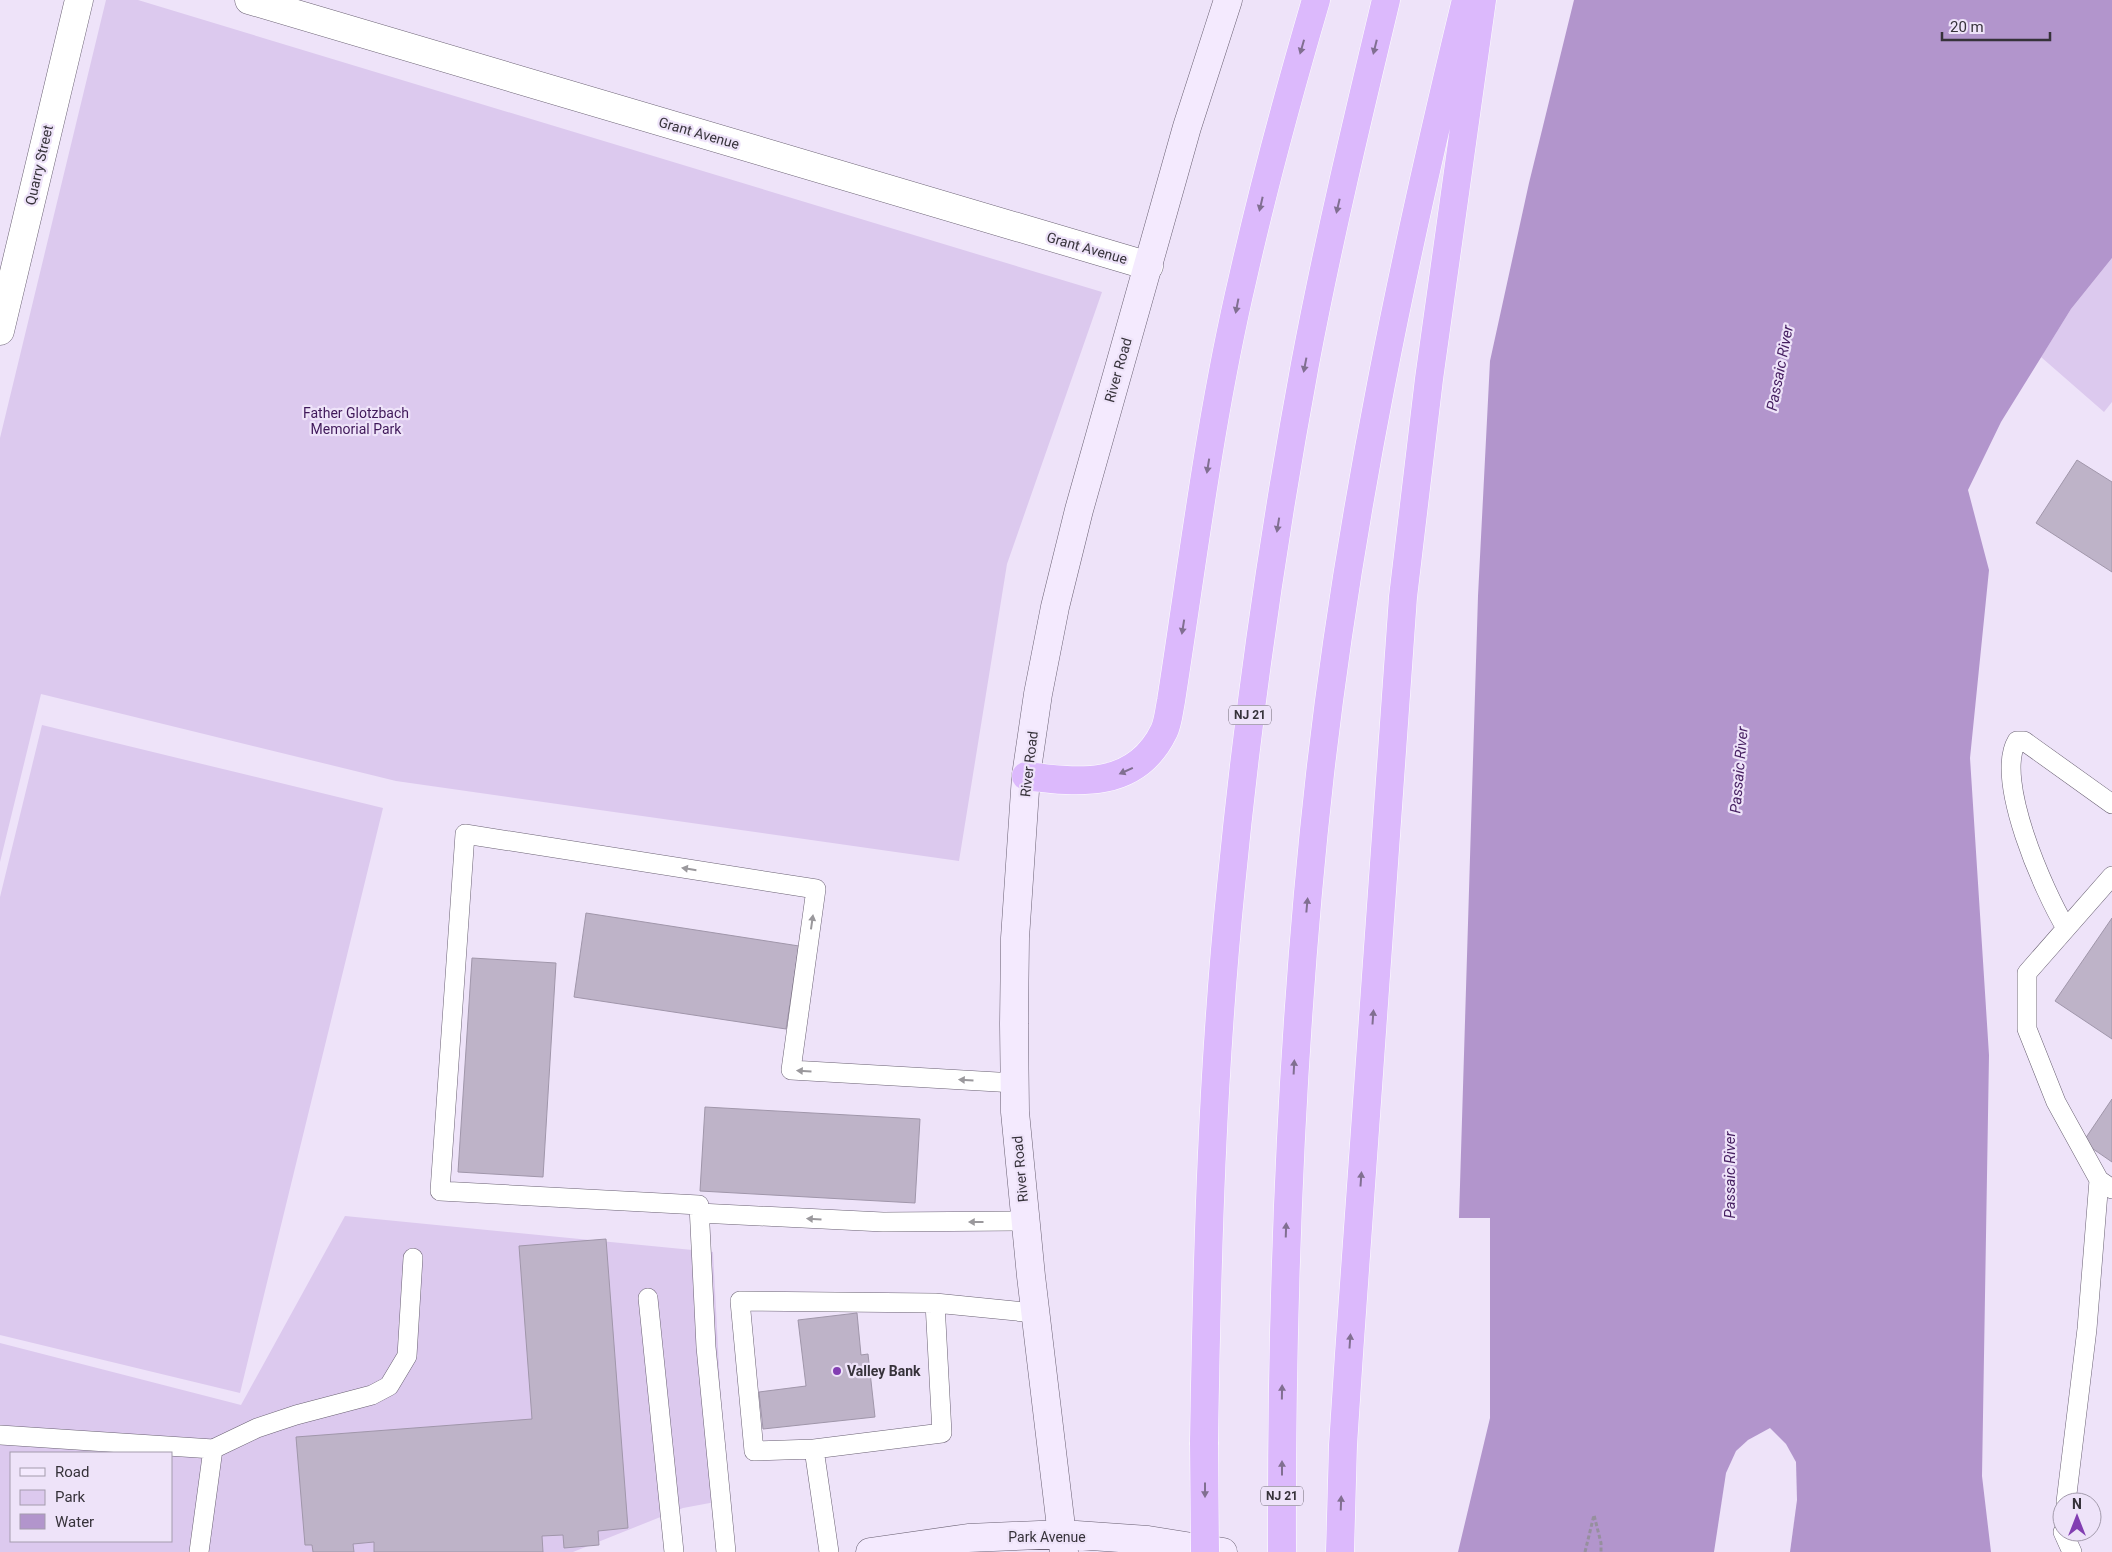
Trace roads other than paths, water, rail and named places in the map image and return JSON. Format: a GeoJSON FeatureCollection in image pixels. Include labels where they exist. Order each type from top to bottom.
{"type":"FeatureCollection","features":[{"type":"Feature","properties":{"kind":"highway"},"geometry":{"type":"LineString","coordinates":[[1026,776],[1072,782],[1100,780],[1130,770],[1151,752],[1164,730],[1171,701],[1217,410],[1242,278],[1268,170],[1316,0]]}},
{"type":"Feature","properties":{"kind":"highway","name":"NJ 21"},"geometry":{"type":"LineString","coordinates":[[1205,1552],[1204,1442],[1210,1171],[1219,1022],[1230,889],[1244,761],[1281,506],[1305,365],[1331,234],[1386,0]]}},
{"type":"Feature","properties":{"kind":"highway","name":"NJ 21"},"geometry":{"type":"LineString","coordinates":[[1282,1552],[1282,1441],[1288,1184],[1296,1037],[1321,770],[1356,527],[1381,379],[1409,240],[1466,0]]}},
{"type":"Feature","properties":{"kind":"highway"},"geometry":{"type":"LineString","coordinates":[[1340,1552],[1343,1445],[1348,1363],[1403,598],[1429,379],[1482,0]]}},
{"type":"Feature","properties":{"kind":"main road","name":"River Road"},"geometry":{"type":"LineString","coordinates":[[1063,1543],[1035,1313],[1015,1112],[1015,938],[1026,776],[1038,694],[1060,588],[1103,420],[1187,127],[1228,0]]}},
{"type":"Feature","properties":{"kind":"main road","name":"Park Avenue"},"geometry":{"type":"LineString","coordinates":[[870,1552],[968,1538],[1063,1543],[1148,1540],[1223,1552]]}},
{"type":"Feature","properties":{"kind":"street","name":"Quarry Street"},"geometry":{"type":"LineString","coordinates":[[0,330],[79,0]]}},
{"type":"Feature","properties":{"kind":"street","name":"Grant Avenue"},"geometry":{"type":"LineString","coordinates":[[249,0],[1148,266]]}},
{"type":"Feature","properties":{"kind":"lane"},"geometry":{"type":"LineString","coordinates":[[2066,928],[2052,905],[2016,807],[2011,750],[2017,741],[2024,741],[2112,804]]}},
{"type":"Feature","properties":{"kind":"lane"},"geometry":{"type":"LineString","coordinates":[[726,1552],[706,1347],[699,1205],[440,1192],[465,834],[816,889],[791,1070],[1015,1083]]}},
{"type":"Feature","properties":{"kind":"lane"},"geometry":{"type":"LineString","coordinates":[[2067,1492],[2106,1184],[2056,1102],[2027,1029],[2027,974],[2112,876]]}},
{"type":"Feature","properties":{"kind":"lane"},"geometry":{"type":"LineString","coordinates":[[699,1214],[883,1222],[1025,1221]]}},
{"type":"Feature","properties":{"kind":"lane"},"geometry":{"type":"LineString","coordinates":[[0,1436],[213,1449],[257,1428],[296,1415],[372,1395],[388,1386],[407,1356],[413,1258]]}},
{"type":"Feature","properties":{"kind":"lane"},"geometry":{"type":"LineString","coordinates":[[648,1298],[674,1552]]}},
{"type":"Feature","properties":{"kind":"lane"},"geometry":{"type":"LineString","coordinates":[[935,1303],[942,1433],[814,1449],[754,1451],[740,1301],[935,1303],[1035,1313]]}},
{"type":"Feature","properties":{"kind":"lane"},"geometry":{"type":"LineString","coordinates":[[199,1552],[213,1449]]}},
{"type":"Feature","properties":{"kind":"lane"},"geometry":{"type":"LineString","coordinates":[[814,1449],[829,1552]]}},
{"type":"Feature","properties":{"kind":"water","name":"Passaic River"},"geometry":{"type":"Polygon","coordinates":[[[1574,0],[2112,0],[2112,258],[2071,309],[2001,422],[1968,490],[1989,570],[1970,758],[1989,1055],[1982,1476],[1991,1552],[1458,1552],[1490,1418],[1490,1218],[1459,1218],[1478,596],[1490,361],[1529,183],[1574,0]]]}},
{"type":"Feature","properties":{"kind":"place","name":"Valley Bank"},"geometry":{"type":"Point","coordinates":[837,1371]}},
{"type":"Feature","properties":{"kind":"park label","name":"Father Glotzbach Memorial Park"},"geometry":{"type":"Point","coordinates":[356,422]}}]}
